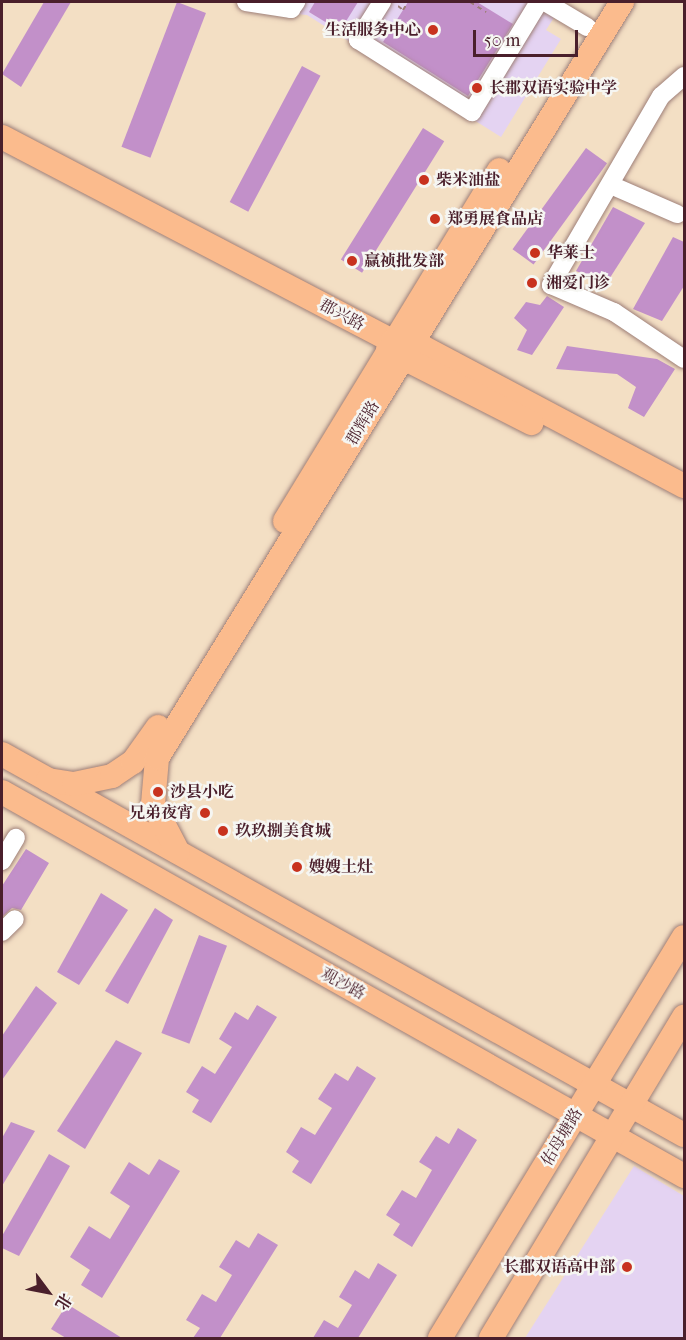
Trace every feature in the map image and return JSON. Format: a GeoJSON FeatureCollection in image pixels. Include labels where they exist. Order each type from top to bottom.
{"type":"FeatureCollection","features":[{"type":"Feature","properties":{"kind":"main road","name":"郡辉路"},"geometry":{"type":"LineString","coordinates":[[178,852],[153,804],[157,758],[603,2]]}},
{"type":"Feature","properties":{"kind":"main road","name":"郡辉路"},"geometry":{"type":"LineString","coordinates":[[48,780],[97,781],[124,769],[142,752],[622,2]]}},
{"type":"Feature","properties":{"kind":"main road","name":"郡兴路"},"geometry":{"type":"LineString","coordinates":[[2,137],[399,348],[684,503]]}},
{"type":"Feature","properties":{"kind":"main road","name":"郡兴路"},"geometry":{"type":"LineString","coordinates":[[2,153],[684,486]]}},
{"type":"Feature","properties":{"kind":"main road"},"geometry":{"type":"LineString","coordinates":[[2,754],[684,1135]]}},
{"type":"Feature","properties":{"kind":"main road","name":"观沙路"},"geometry":{"type":"LineString","coordinates":[[2,792],[684,1176]]}},
{"type":"Feature","properties":{"kind":"main road","name":"佑母塘路"},"geometry":{"type":"LineString","coordinates":[[440,1338],[684,937]]}},
{"type":"Feature","properties":{"kind":"main road"},"geometry":{"type":"LineString","coordinates":[[490,1338],[614,1137],[684,1017]]}},
{"type":"Feature","properties":{"kind":"street"},"geometry":{"type":"LineString","coordinates":[[246,2],[291,9],[296,2]]}},
{"type":"Feature","properties":{"kind":"street"},"geometry":{"type":"LineString","coordinates":[[390,4],[358,40],[472,112],[539,2]]}},
{"type":"Feature","properties":{"kind":"street"},"geometry":{"type":"LineString","coordinates":[[545,2],[587,27]]}},
{"type":"Feature","properties":{"kind":"street"},"geometry":{"type":"LineString","coordinates":[[684,76],[661,96],[613,186],[551,285],[614,312],[684,358]]}},
{"type":"Feature","properties":{"kind":"street"},"geometry":{"type":"LineString","coordinates":[[613,186],[682,211]]}},
{"type":"Feature","properties":{"kind":"street"},"geometry":{"type":"LineString","coordinates":[[2,861],[16,838]]}},
{"type":"Feature","properties":{"kind":"path"},"geometry":{"type":"LineString","coordinates":[[390,4],[403,10],[408,2]]}},
{"type":"Feature","properties":{"kind":"path"},"geometry":{"type":"LineString","coordinates":[[470,2],[486,12]]}},
{"type":"Feature","properties":{"kind":"shaded area","name":"长郡双语实验中学"},"geometry":{"type":"Polygon","coordinates":[[[276,2],[564,2],[546,30],[561,39],[501,137],[307,15],[276,12],[276,2]]]}},
{"type":"Feature","properties":{"kind":"shaded area","name":"长郡双语高中部"},"geometry":{"type":"Polygon","coordinates":[[[634,1166],[684,1196],[684,1338],[525,1338],[634,1166]]]}},
{"type":"Feature","properties":{"kind":"building"},"geometry":{"type":"Polygon","coordinates":[[[44,2],[71,2],[21,87],[2,74],[44,2]]]}},
{"type":"Feature","properties":{"kind":"building"},"geometry":{"type":"Polygon","coordinates":[[[177,2],[206,13],[150,158],[121,147],[177,2]]]}},
{"type":"Feature","properties":{"kind":"building"},"geometry":{"type":"Polygon","coordinates":[[[315,2],[358,2],[340,31],[309,12],[315,2]]]}},
{"type":"Feature","properties":{"kind":"building","name":"生活服务中心"},"geometry":{"type":"Polygon","coordinates":[[[408,2],[477,2],[513,24],[468,96],[383,42],[408,2]]]}},
{"type":"Feature","properties":{"kind":"building"},"geometry":{"type":"Polygon","coordinates":[[[302,66],[321,76],[248,212],[230,202],[302,66]]]}},
{"type":"Feature","properties":{"kind":"building"},"geometry":{"type":"Polygon","coordinates":[[[423,128],[444,141],[362,273],[341,259],[423,128]]]}},
{"type":"Feature","properties":{"kind":"building"},"geometry":{"type":"Polygon","coordinates":[[[586,148],[607,163],[534,264],[513,249],[586,148]]]}},
{"type":"Feature","properties":{"kind":"building"},"geometry":{"type":"Polygon","coordinates":[[[613,207],[645,223],[606,284],[576,271],[613,207]]]}},
{"type":"Feature","properties":{"kind":"building"},"geometry":{"type":"Polygon","coordinates":[[[673,237],[684,242],[684,286],[662,321],[633,309],[673,237]]]}},
{"type":"Feature","properties":{"kind":"building"},"geometry":{"type":"Polygon","coordinates":[[[547,296],[564,307],[532,355],[517,350],[527,330],[514,318],[526,302],[540,305],[547,296]]]}},
{"type":"Feature","properties":{"kind":"building"},"geometry":{"type":"Polygon","coordinates":[[[567,346],[657,359],[675,369],[644,417],[628,408],[636,387],[617,374],[556,369],[567,346]]]}},
{"type":"Feature","properties":{"kind":"building"},"geometry":{"type":"Polygon","coordinates":[[[26,849],[49,863],[21,910],[12,908],[2,917],[2,886],[26,849]]]}},
{"type":"Feature","properties":{"kind":"building"},"geometry":{"type":"Polygon","coordinates":[[[101,893],[128,910],[79,985],[57,972],[101,893]]]}},
{"type":"Feature","properties":{"kind":"building"},"geometry":{"type":"Polygon","coordinates":[[[155,908],[173,920],[128,1004],[105,991],[155,908]]]}},
{"type":"Feature","properties":{"kind":"building"},"geometry":{"type":"Polygon","coordinates":[[[199,935],[227,946],[189,1044],[161,1033],[199,935]]]}},
{"type":"Feature","properties":{"kind":"building"},"geometry":{"type":"Polygon","coordinates":[[[36,986],[57,1003],[2,1080],[2,1036],[36,986]]]}},
{"type":"Feature","properties":{"kind":"building"},"geometry":{"type":"Polygon","coordinates":[[[257,1005],[277,1017],[211,1123],[192,1112],[199,1100],[186,1092],[202,1066],[215,1074],[232,1047],[219,1039],[235,1012],[248,1020],[257,1005]]]}},
{"type":"Feature","properties":{"kind":"building"},"geometry":{"type":"Polygon","coordinates":[[[116,1040],[142,1053],[85,1149],[57,1131],[116,1040]]]}},
{"type":"Feature","properties":{"kind":"building"},"geometry":{"type":"Polygon","coordinates":[[[357,1066],[376,1078],[311,1184],[292,1172],[299,1161],[286,1152],[301,1127],[315,1135],[332,1108],[318,1099],[335,1073],[348,1081],[357,1066]]]}},
{"type":"Feature","properties":{"kind":"building"},"geometry":{"type":"Polygon","coordinates":[[[11,1122],[35,1131],[2,1186],[2,1138],[11,1122]]]}},
{"type":"Feature","properties":{"kind":"building"},"geometry":{"type":"Polygon","coordinates":[[[458,1128],[477,1140],[412,1247],[393,1235],[400,1224],[386,1215],[402,1190],[416,1198],[432,1170],[419,1162],[436,1136],[449,1144],[458,1128]]]}},
{"type":"Feature","properties":{"kind":"building"},"geometry":{"type":"Polygon","coordinates":[[[49,1154],[70,1166],[19,1256],[2,1248],[2,1236],[49,1154]]]}},
{"type":"Feature","properties":{"kind":"building"},"geometry":{"type":"Polygon","coordinates":[[[159,1159],[180,1171],[102,1298],[81,1285],[90,1270],[70,1257],[89,1226],[110,1239],[130,1206],[110,1193],[129,1162],[149,1175],[159,1159]]]}},
{"type":"Feature","properties":{"kind":"building"},"geometry":{"type":"Polygon","coordinates":[[[258,1233],[278,1245],[220,1338],[193,1338],[200,1328],[186,1320],[202,1294],[216,1302],[232,1275],[219,1267],[236,1240],[249,1248],[258,1233]]]}},
{"type":"Feature","properties":{"kind":"building"},"geometry":{"type":"Polygon","coordinates":[[[378,1263],[397,1275],[358,1338],[313,1338],[324,1320],[338,1328],[352,1305],[339,1297],[355,1270],[369,1279],[378,1263]]]}},
{"type":"Feature","properties":{"kind":"building"},"geometry":{"type":"Polygon","coordinates":[[[67,1304],[122,1338],[66,1338],[51,1329],[67,1304]]]}},
{"type":"Feature","properties":{"kind":"place","name":"生活服务中心"},"geometry":{"type":"Point","coordinates":[433,30]}},
{"type":"Feature","properties":{"kind":"place","name":"长郡双语实验中学"},"geometry":{"type":"Point","coordinates":[477,88]}},
{"type":"Feature","properties":{"kind":"place","name":"柴米油盐"},"geometry":{"type":"Point","coordinates":[424,180]}},
{"type":"Feature","properties":{"kind":"place","name":"郑勇展食品店"},"geometry":{"type":"Point","coordinates":[435,219]}},
{"type":"Feature","properties":{"kind":"place","name":"华莱士"},"geometry":{"type":"Point","coordinates":[535,253]}},
{"type":"Feature","properties":{"kind":"place","name":"赢祯批发部"},"geometry":{"type":"Point","coordinates":[352,261]}},
{"type":"Feature","properties":{"kind":"place","name":"湘爱门诊"},"geometry":{"type":"Point","coordinates":[532,283]}},
{"type":"Feature","properties":{"kind":"place","name":"沙县小吃"},"geometry":{"type":"Point","coordinates":[158,792]}},
{"type":"Feature","properties":{"kind":"place","name":"兄弟夜宵"},"geometry":{"type":"Point","coordinates":[205,813]}},
{"type":"Feature","properties":{"kind":"place","name":"玖玖捌美食城"},"geometry":{"type":"Point","coordinates":[223,831]}},
{"type":"Feature","properties":{"kind":"place","name":"嫂嫂土灶"},"geometry":{"type":"Point","coordinates":[297,867]}},
{"type":"Feature","properties":{"kind":"place","name":"长郡双语高中部"},"geometry":{"type":"Point","coordinates":[627,1267]}}]}
